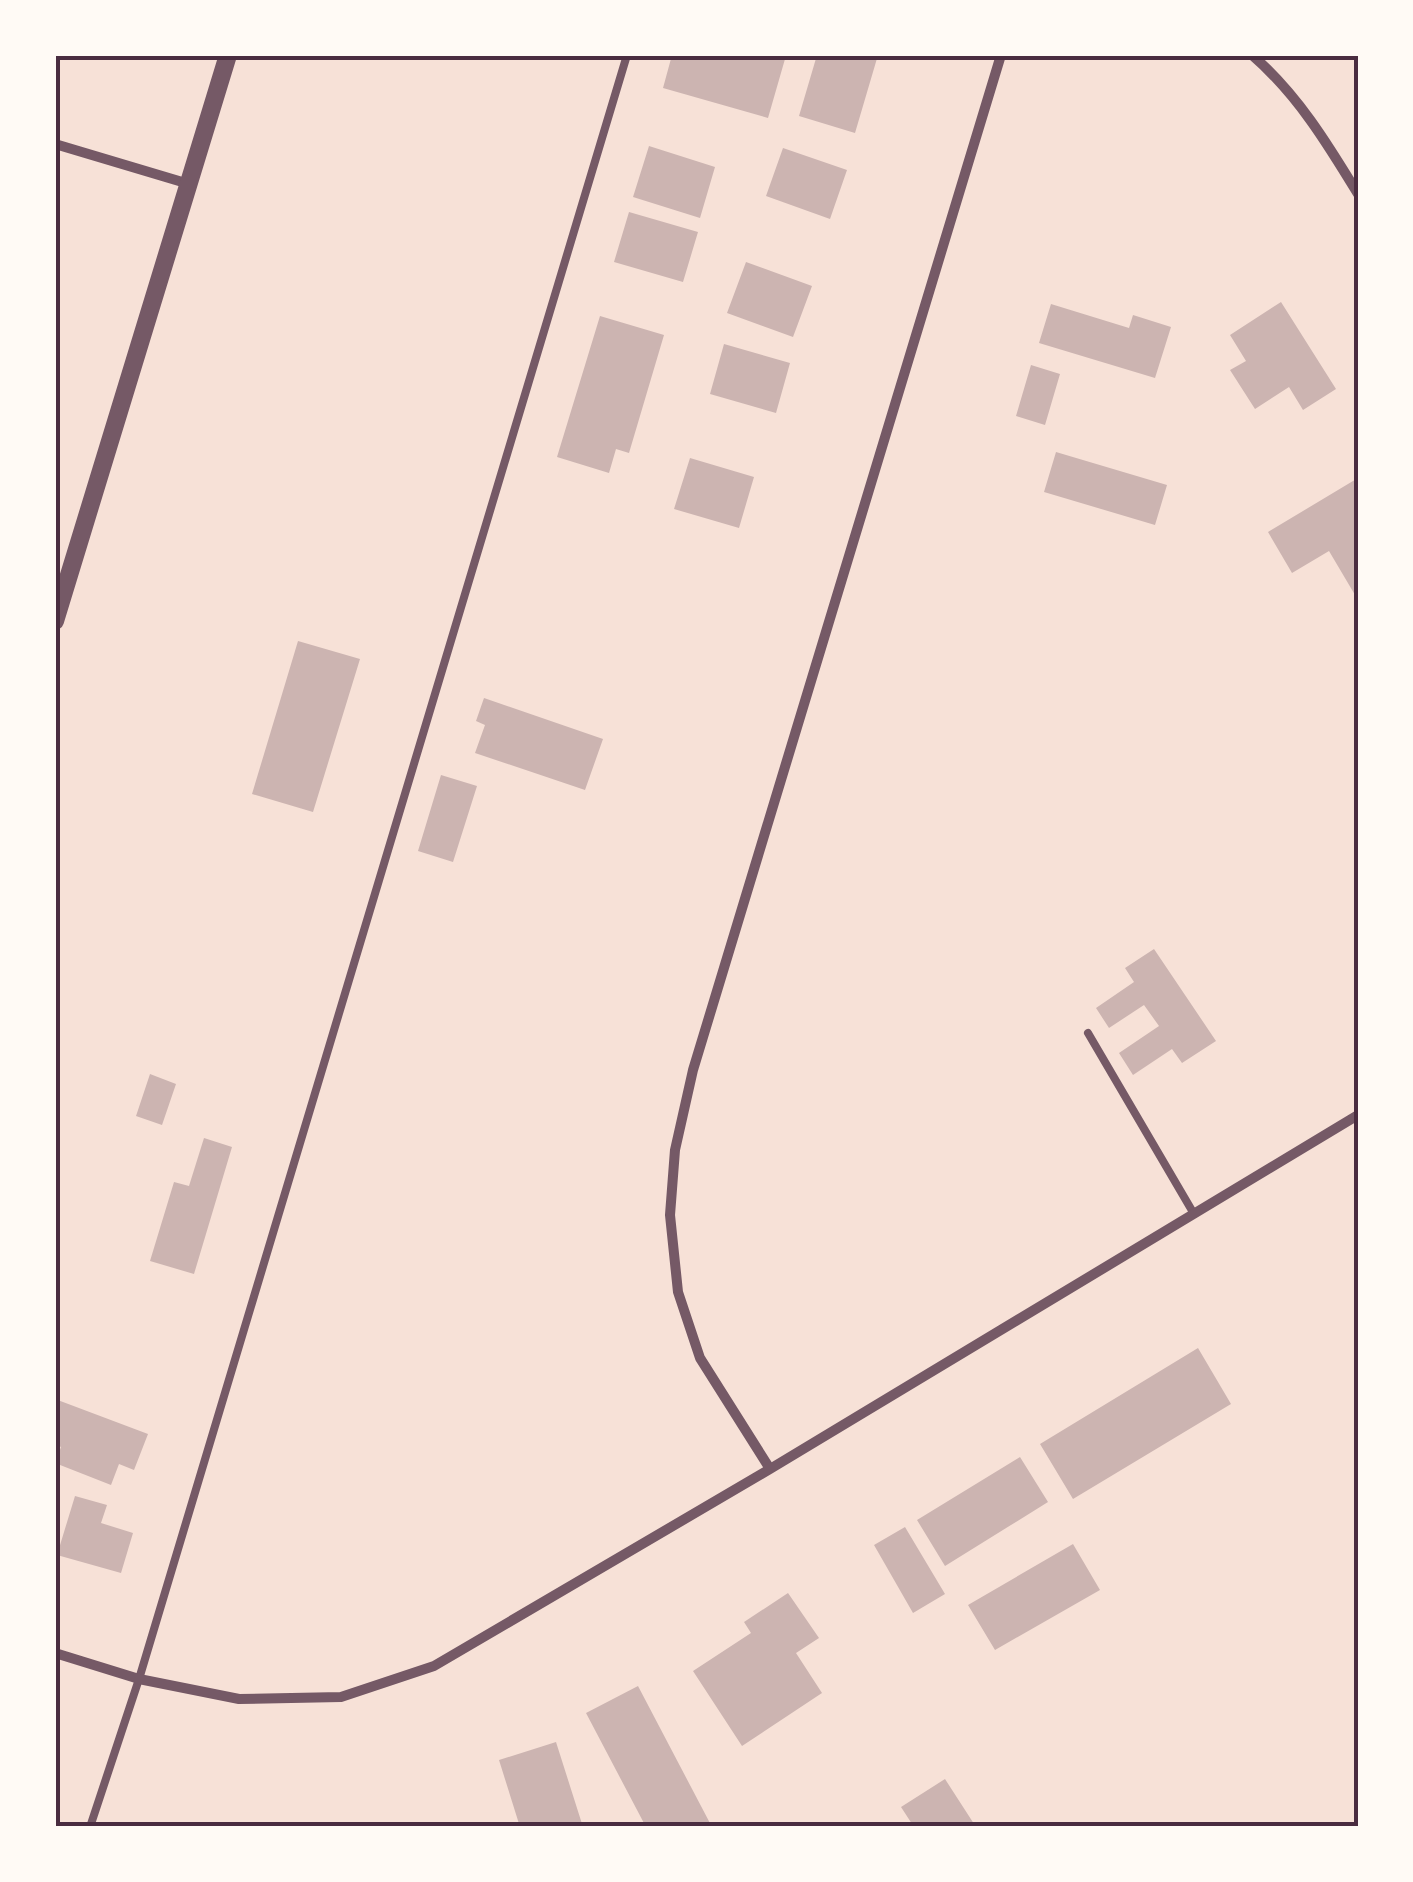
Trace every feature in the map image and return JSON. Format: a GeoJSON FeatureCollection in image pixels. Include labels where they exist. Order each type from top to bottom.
{"type":"FeatureCollection","features":[{"type":"Feature","properties":{"kind":"street"},"geometry":{"type":"LineString","coordinates":[[55,621],[228,55]]}},
{"type":"Feature","properties":{"kind":"street"},"geometry":{"type":"LineString","coordinates":[[770,1469],[700,1358],[678,1292],[670,1216],[675,1150],[692,1070],[1001,55]]}},
{"type":"Feature","properties":{"kind":"street"},"geometry":{"type":"LineString","coordinates":[[1252,55],[1274,74],[1316,126],[1358,194]]}},
{"type":"Feature","properties":{"kind":"street"},"geometry":{"type":"LineString","coordinates":[[55,144],[189,184]]}},
{"type":"Feature","properties":{"kind":"street"},"geometry":{"type":"LineString","coordinates":[[55,1653],[139,1680],[239,1699],[341,1697],[434,1666],[1358,1115]]}},
{"type":"Feature","properties":{"kind":"lane"},"geometry":{"type":"LineString","coordinates":[[90,1827],[139,1680],[626,55]]}},
{"type":"Feature","properties":{"kind":"lane"},"geometry":{"type":"LineString","coordinates":[[1088,1033],[1194,1214]]}},
{"type":"Feature","properties":{"kind":"building"},"geometry":{"type":"Polygon","coordinates":[[[672,55],[771,55],[785,59],[768,118],[663,88],[672,55]]]}},
{"type":"Feature","properties":{"kind":"building"},"geometry":{"type":"Polygon","coordinates":[[[817,55],[878,55],[855,133],[799,116],[817,55]]]}},
{"type":"Feature","properties":{"kind":"building"},"geometry":{"type":"Polygon","coordinates":[[[649,146],[715,167],[700,218],[633,197],[649,146]]]}},
{"type":"Feature","properties":{"kind":"building"},"geometry":{"type":"Polygon","coordinates":[[[783,148],[847,170],[830,219],[766,196],[783,148]]]}},
{"type":"Feature","properties":{"kind":"building"},"geometry":{"type":"Polygon","coordinates":[[[629,212],[698,232],[683,282],[614,262],[629,212]]]}},
{"type":"Feature","properties":{"kind":"building"},"geometry":{"type":"Polygon","coordinates":[[[746,262],[812,286],[793,337],[727,313],[746,262]]]}},
{"type":"Feature","properties":{"kind":"building"},"geometry":{"type":"Polygon","coordinates":[[[1281,302],[1336,389],[1303,410],[1289,387],[1255,409],[1230,370],[1246,361],[1230,335],[1281,302]]]}},
{"type":"Feature","properties":{"kind":"building"},"geometry":{"type":"Polygon","coordinates":[[[1051,304],[1129,328],[1133,315],[1171,327],[1155,378],[1039,343],[1051,304]]]}},
{"type":"Feature","properties":{"kind":"building"},"geometry":{"type":"Polygon","coordinates":[[[600,316],[664,335],[629,453],[616,449],[609,473],[557,457],[600,316]]]}},
{"type":"Feature","properties":{"kind":"building"},"geometry":{"type":"Polygon","coordinates":[[[724,344],[790,363],[776,413],[710,394],[724,344]]]}},
{"type":"Feature","properties":{"kind":"building"},"geometry":{"type":"Polygon","coordinates":[[[1031,365],[1060,374],[1045,425],[1016,416],[1031,365]]]}},
{"type":"Feature","properties":{"kind":"building"},"geometry":{"type":"Polygon","coordinates":[[[1056,452],[1167,485],[1155,525],[1044,492],[1056,452]]]}},
{"type":"Feature","properties":{"kind":"building"},"geometry":{"type":"Polygon","coordinates":[[[690,458],[754,477],[739,528],[674,509],[690,458]]]}},
{"type":"Feature","properties":{"kind":"building"},"geometry":{"type":"Polygon","coordinates":[[[1358,478],[1358,600],[1329,551],[1292,573],[1268,532],[1358,478]]]}},
{"type":"Feature","properties":{"kind":"building"},"geometry":{"type":"Polygon","coordinates":[[[298,641],[360,659],[313,812],[252,794],[298,641]]]}},
{"type":"Feature","properties":{"kind":"building"},"geometry":{"type":"Polygon","coordinates":[[[484,698],[603,739],[585,790],[475,753],[485,725],[476,721],[484,698]]]}},
{"type":"Feature","properties":{"kind":"building"},"geometry":{"type":"Polygon","coordinates":[[[441,775],[477,786],[453,862],[418,851],[441,775]]]}},
{"type":"Feature","properties":{"kind":"building"},"geometry":{"type":"Polygon","coordinates":[[[1154,949],[1216,1041],[1182,1063],[1172,1049],[1133,1075],[1119,1053],[1159,1026],[1144,1005],[1109,1028],[1096,1008],[1134,982],[1125,968],[1154,949]]]}},
{"type":"Feature","properties":{"kind":"building"},"geometry":{"type":"Polygon","coordinates":[[[150,1074],[176,1084],[162,1125],[136,1116],[150,1074]]]}},
{"type":"Feature","properties":{"kind":"building"},"geometry":{"type":"Polygon","coordinates":[[[204,1138],[232,1147],[194,1274],[150,1261],[174,1182],[189,1186],[204,1138]]]}},
{"type":"Feature","properties":{"kind":"building"},"geometry":{"type":"Polygon","coordinates":[[[1198,1348],[1231,1404],[1073,1499],[1040,1444],[1198,1348]]]}},
{"type":"Feature","properties":{"kind":"building"},"geometry":{"type":"Polygon","coordinates":[[[55,1399],[148,1434],[134,1470],[119,1464],[111,1485],[55,1463],[61,1447],[55,1444],[55,1399]]]}},
{"type":"Feature","properties":{"kind":"building"},"geometry":{"type":"Polygon","coordinates":[[[1020,1457],[1048,1502],[945,1566],[917,1520],[1020,1457]]]}},
{"type":"Feature","properties":{"kind":"building"},"geometry":{"type":"Polygon","coordinates":[[[75,1496],[107,1505],[101,1523],[133,1533],[121,1573],[57,1555],[75,1496]]]}},
{"type":"Feature","properties":{"kind":"building"},"geometry":{"type":"Polygon","coordinates":[[[905,1527],[945,1594],[913,1613],[874,1545],[905,1527]]]}},
{"type":"Feature","properties":{"kind":"building"},"geometry":{"type":"Polygon","coordinates":[[[1073,1544],[1100,1590],[995,1650],[968,1605],[1073,1544]]]}},
{"type":"Feature","properties":{"kind":"building"},"geometry":{"type":"Polygon","coordinates":[[[788,1593],[819,1638],[796,1653],[822,1693],[742,1746],[693,1671],[751,1633],[744,1622],[788,1593]]]}},
{"type":"Feature","properties":{"kind":"building"},"geometry":{"type":"Polygon","coordinates":[[[638,1686],[712,1827],[646,1827],[586,1713],[638,1686]]]}},
{"type":"Feature","properties":{"kind":"building"},"geometry":{"type":"Polygon","coordinates":[[[556,1742],[583,1827],[520,1827],[499,1760],[556,1742]]]}},
{"type":"Feature","properties":{"kind":"building"},"geometry":{"type":"Polygon","coordinates":[[[945,1779],[976,1827],[914,1827],[901,1807],[945,1779]]]}}]}
